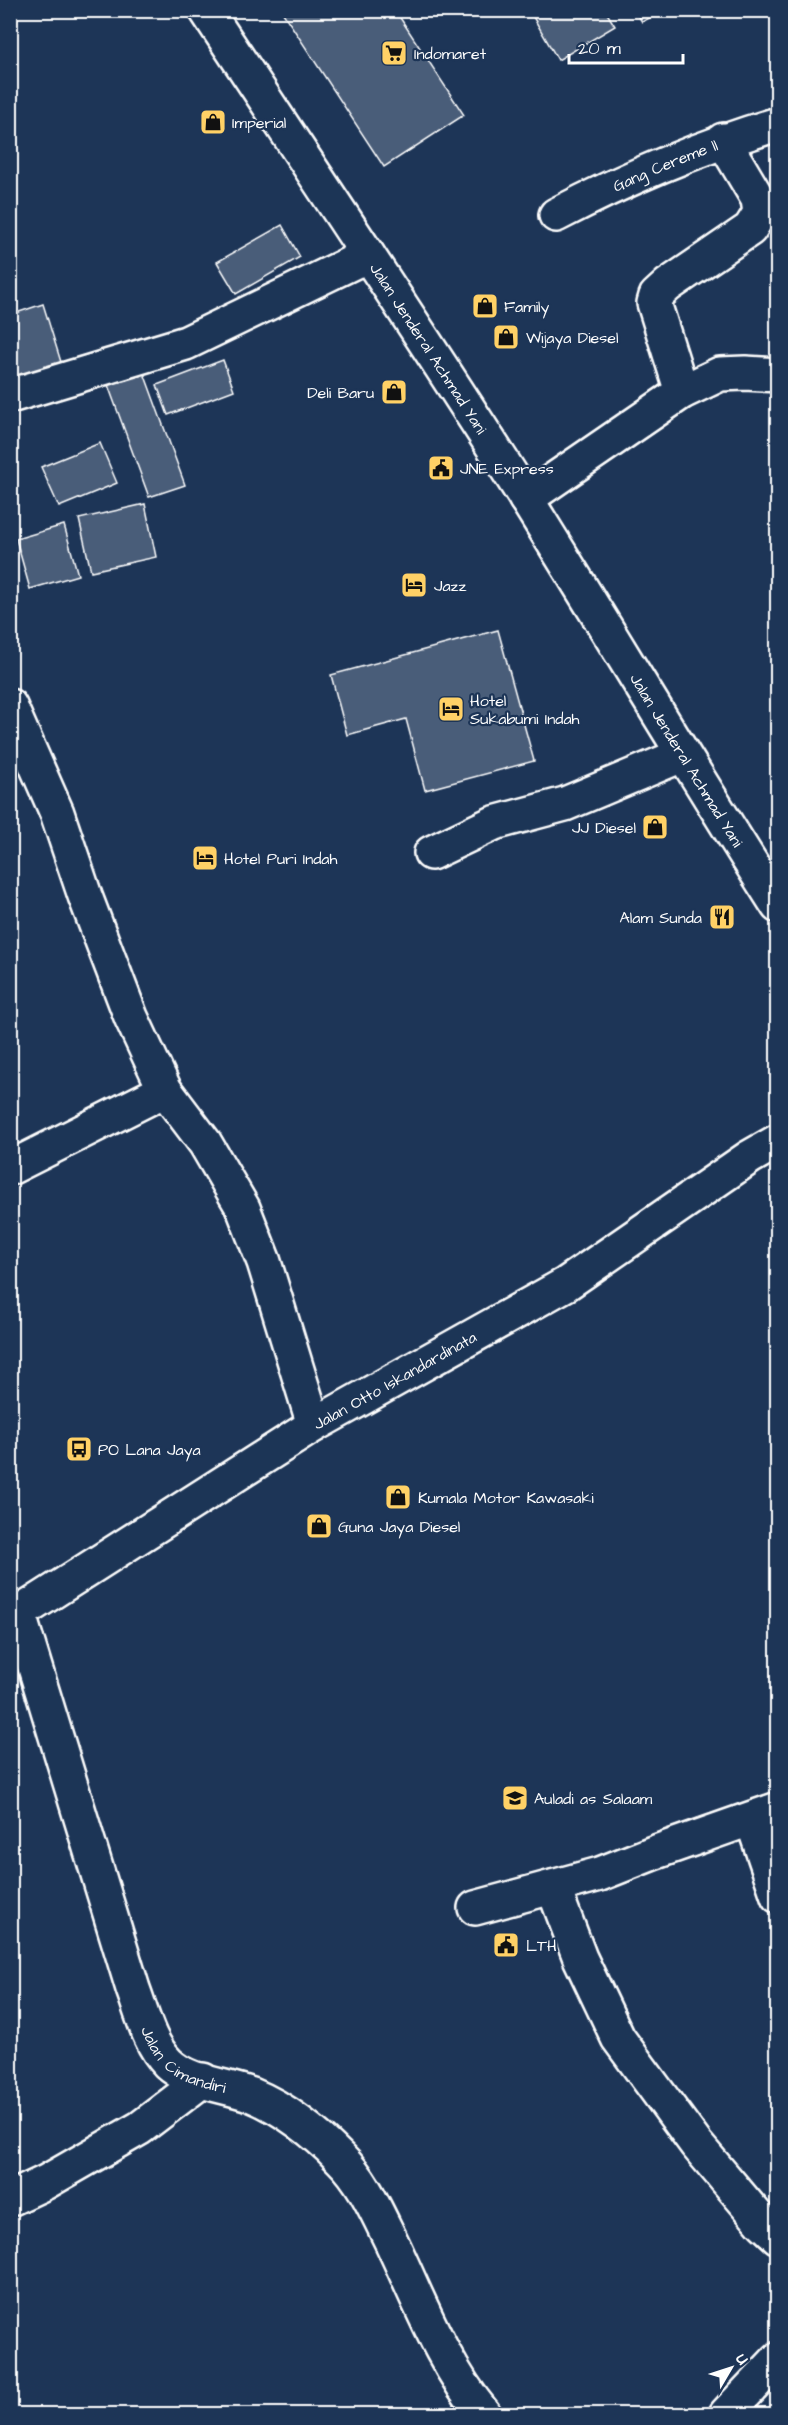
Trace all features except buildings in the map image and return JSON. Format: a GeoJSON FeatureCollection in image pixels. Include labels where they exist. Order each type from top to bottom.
{"type":"FeatureCollection","features":[{"type":"Feature","properties":{"kind":"street","name":"Jalan Jenderal Achmad Yani"},"geometry":{"type":"LineString","coordinates":[[206,10],[526,499],[777,906]]}},
{"type":"Feature","properties":{"kind":"street","name":"Gang Cereme ll"},"geometry":{"type":"LineString","coordinates":[[555,215],[612,185],[723,140],[777,124]]}},
{"type":"Feature","properties":{"kind":"street"},"geometry":{"type":"LineString","coordinates":[[682,392],[654,303],[656,296],[668,285],[750,229],[760,213],[758,199],[723,140]]}},
{"type":"Feature","properties":{"kind":"street"},"geometry":{"type":"LineString","coordinates":[[10,396],[186,343],[368,255]]}},
{"type":"Feature","properties":{"kind":"street"},"geometry":{"type":"LineString","coordinates":[[526,499],[682,392],[720,374],[777,375]]}},
{"type":"Feature","properties":{"kind":"street"},"geometry":{"type":"LineString","coordinates":[[10,706],[57,813],[85,896],[131,1017],[165,1090],[205,1143],[243,1208],[264,1262],[314,1425]]}},
{"type":"Feature","properties":{"kind":"street"},"geometry":{"type":"LineString","coordinates":[[431,853],[494,823],[565,804],[682,754]]}},
{"type":"Feature","properties":{"kind":"street"},"geometry":{"type":"LineString","coordinates":[[10,1167],[165,1090]]}},
{"type":"Feature","properties":{"kind":"street","name":"Jalan Otto Iskandardinata"},"geometry":{"type":"LineString","coordinates":[[15,1617],[314,1425],[566,1284],[750,1157],[777,1141]]}},
{"type":"Feature","properties":{"kind":"street","name":"Jalan Cimandiri"},"geometry":{"type":"LineString","coordinates":[[15,1617],[133,1989],[156,2047],[178,2071],[253,2096],[284,2113],[315,2135],[342,2159],[370,2197],[446,2357],[484,2415]]}},
{"type":"Feature","properties":{"kind":"street"},"geometry":{"type":"LineString","coordinates":[[475,1908],[600,1874],[765,1814],[777,1896]]}},
{"type":"Feature","properties":{"kind":"street"},"geometry":{"type":"LineString","coordinates":[[553,1887],[580,1958],[618,2038],[696,2144],[777,2237]]}},
{"type":"Feature","properties":{"kind":"street"},"geometry":{"type":"LineString","coordinates":[[10,2199],[46,2182],[140,2128],[203,2080]]}},
{"type":"Feature","properties":{"kind":"street"},"geometry":{"type":"LineString","coordinates":[[726,2415],[777,2359]]}},
{"type":"Feature","properties":{"kind":"place","name":"Indomaret"},"geometry":{"type":"Point","coordinates":[394,53]}},
{"type":"Feature","properties":{"kind":"place","name":"Imperial"},"geometry":{"type":"Point","coordinates":[213,122]}},
{"type":"Feature","properties":{"kind":"place","name":"Family"},"geometry":{"type":"Point","coordinates":[485,306]}},
{"type":"Feature","properties":{"kind":"place","name":"Wijaya Diesel"},"geometry":{"type":"Point","coordinates":[506,337]}},
{"type":"Feature","properties":{"kind":"place","name":"Deli Baru"},"geometry":{"type":"Point","coordinates":[394,392]}},
{"type":"Feature","properties":{"kind":"place","name":"JNE Express"},"geometry":{"type":"Point","coordinates":[441,468]}},
{"type":"Feature","properties":{"kind":"place","name":"Jazz"},"geometry":{"type":"Point","coordinates":[414,585]}},
{"type":"Feature","properties":{"kind":"place","name":"Hotel Sukabumi Indah"},"geometry":{"type":"Point","coordinates":[451,709]}},
{"type":"Feature","properties":{"kind":"place","name":"JJ Diesel"},"geometry":{"type":"Point","coordinates":[655,827]}},
{"type":"Feature","properties":{"kind":"place","name":"Hotel Puri Indah"},"geometry":{"type":"Point","coordinates":[205,858]}},
{"type":"Feature","properties":{"kind":"place","name":"Alam Sunda"},"geometry":{"type":"Point","coordinates":[722,917]}},
{"type":"Feature","properties":{"kind":"place","name":"PO Lana Jaya"},"geometry":{"type":"Point","coordinates":[79,1449]}},
{"type":"Feature","properties":{"kind":"place","name":"Kumala Motor Kawasaki"},"geometry":{"type":"Point","coordinates":[398,1497]}},
{"type":"Feature","properties":{"kind":"place","name":"Guna Jaya Diesel"},"geometry":{"type":"Point","coordinates":[319,1526]}},
{"type":"Feature","properties":{"kind":"place","name":"Auladi as Salaam"},"geometry":{"type":"Point","coordinates":[515,1798]}},
{"type":"Feature","properties":{"kind":"place","name":"LTH"},"geometry":{"type":"Point","coordinates":[506,1945]}}]}
